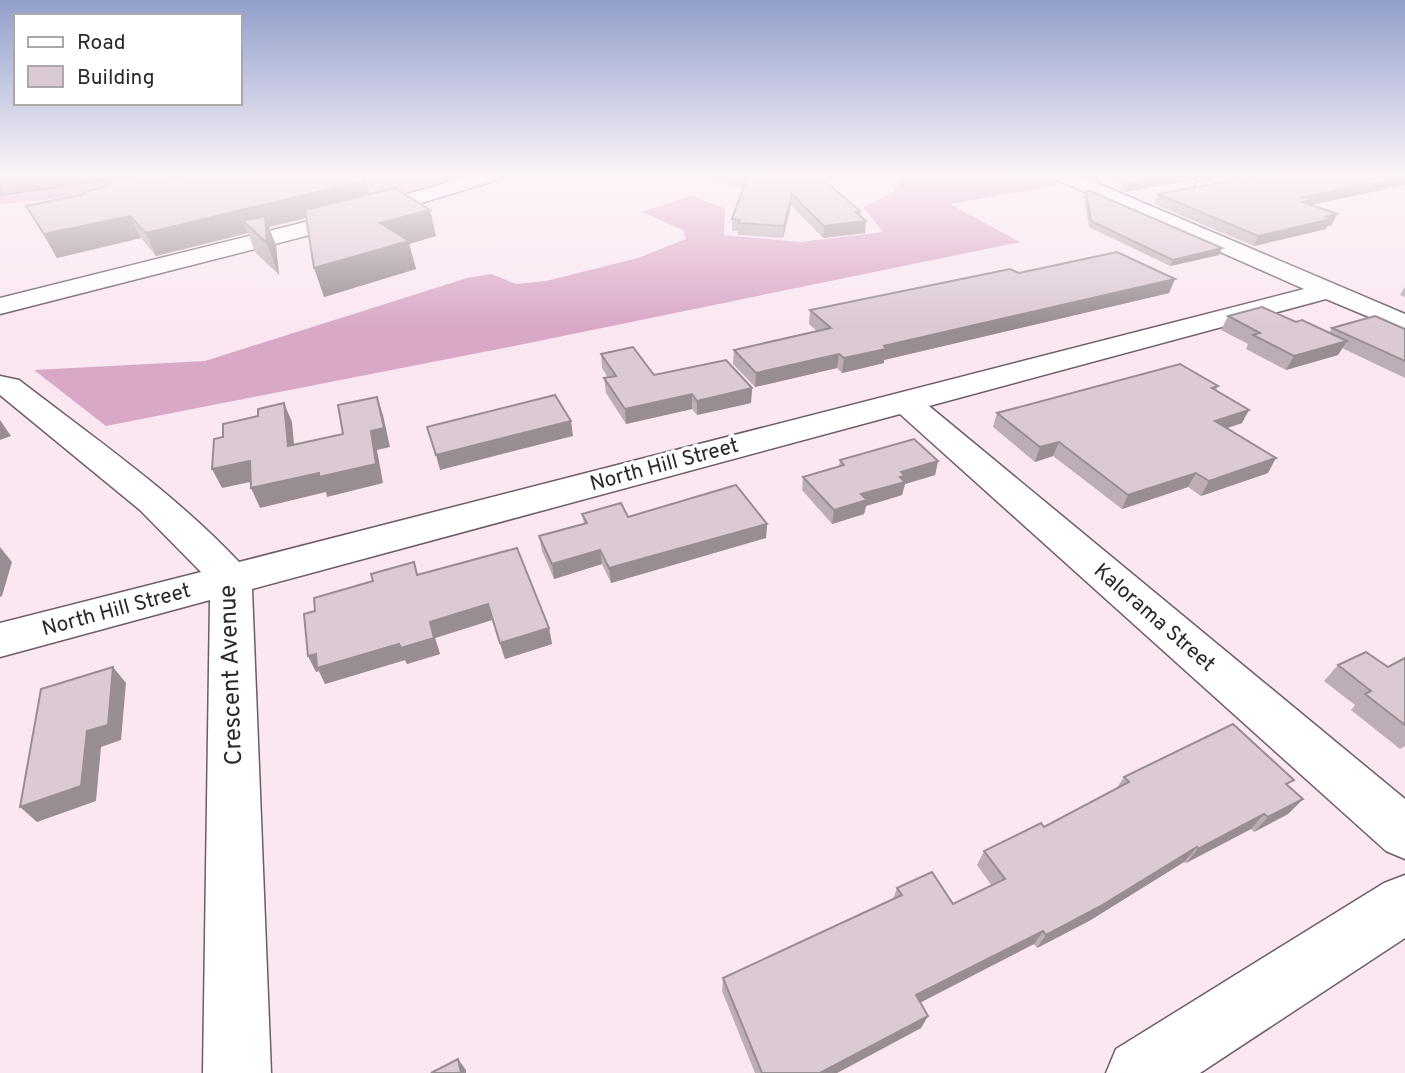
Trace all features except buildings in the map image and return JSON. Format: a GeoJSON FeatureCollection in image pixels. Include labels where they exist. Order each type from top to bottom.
{"type":"FeatureCollection","features":[{"type":"Feature","properties":{"kind":"street"},"geometry":{"type":"LineString","coordinates":[[0,306],[321,225]]}},
{"type":"Feature","properties":{"kind":"street"},"geometry":{"type":"LineString","coordinates":[[1179,225],[1405,324]]}},
{"type":"Feature","properties":{"kind":"street","name":"North Hill Street"},"geometry":{"type":"LineString","coordinates":[[0,640],[1328,291]]}},
{"type":"Feature","properties":{"kind":"street","name":"Crescent Avenue"},"geometry":{"type":"LineString","coordinates":[[0,385],[8,386],[151,501],[203,546],[231,579],[237,1073]]}},
{"type":"Feature","properties":{"kind":"street","name":"Kalorama Street"},"geometry":{"type":"LineString","coordinates":[[904,401],[1405,833]]}},
{"type":"Feature","properties":{"kind":"street"},"geometry":{"type":"LineString","coordinates":[[1140,1073],[1405,904]]}},
{"type":"Feature","properties":{"kind":"shaded area"},"geometry":{"type":"Polygon","coordinates":[[[672,225],[724,225],[724,235],[800,242],[883,232],[877,225],[989,225],[1020,242],[519,345],[106,426],[34,370],[205,361],[467,278],[491,274],[516,284],[546,281],[638,258],[686,239],[683,230],[672,225]]]}}]}
